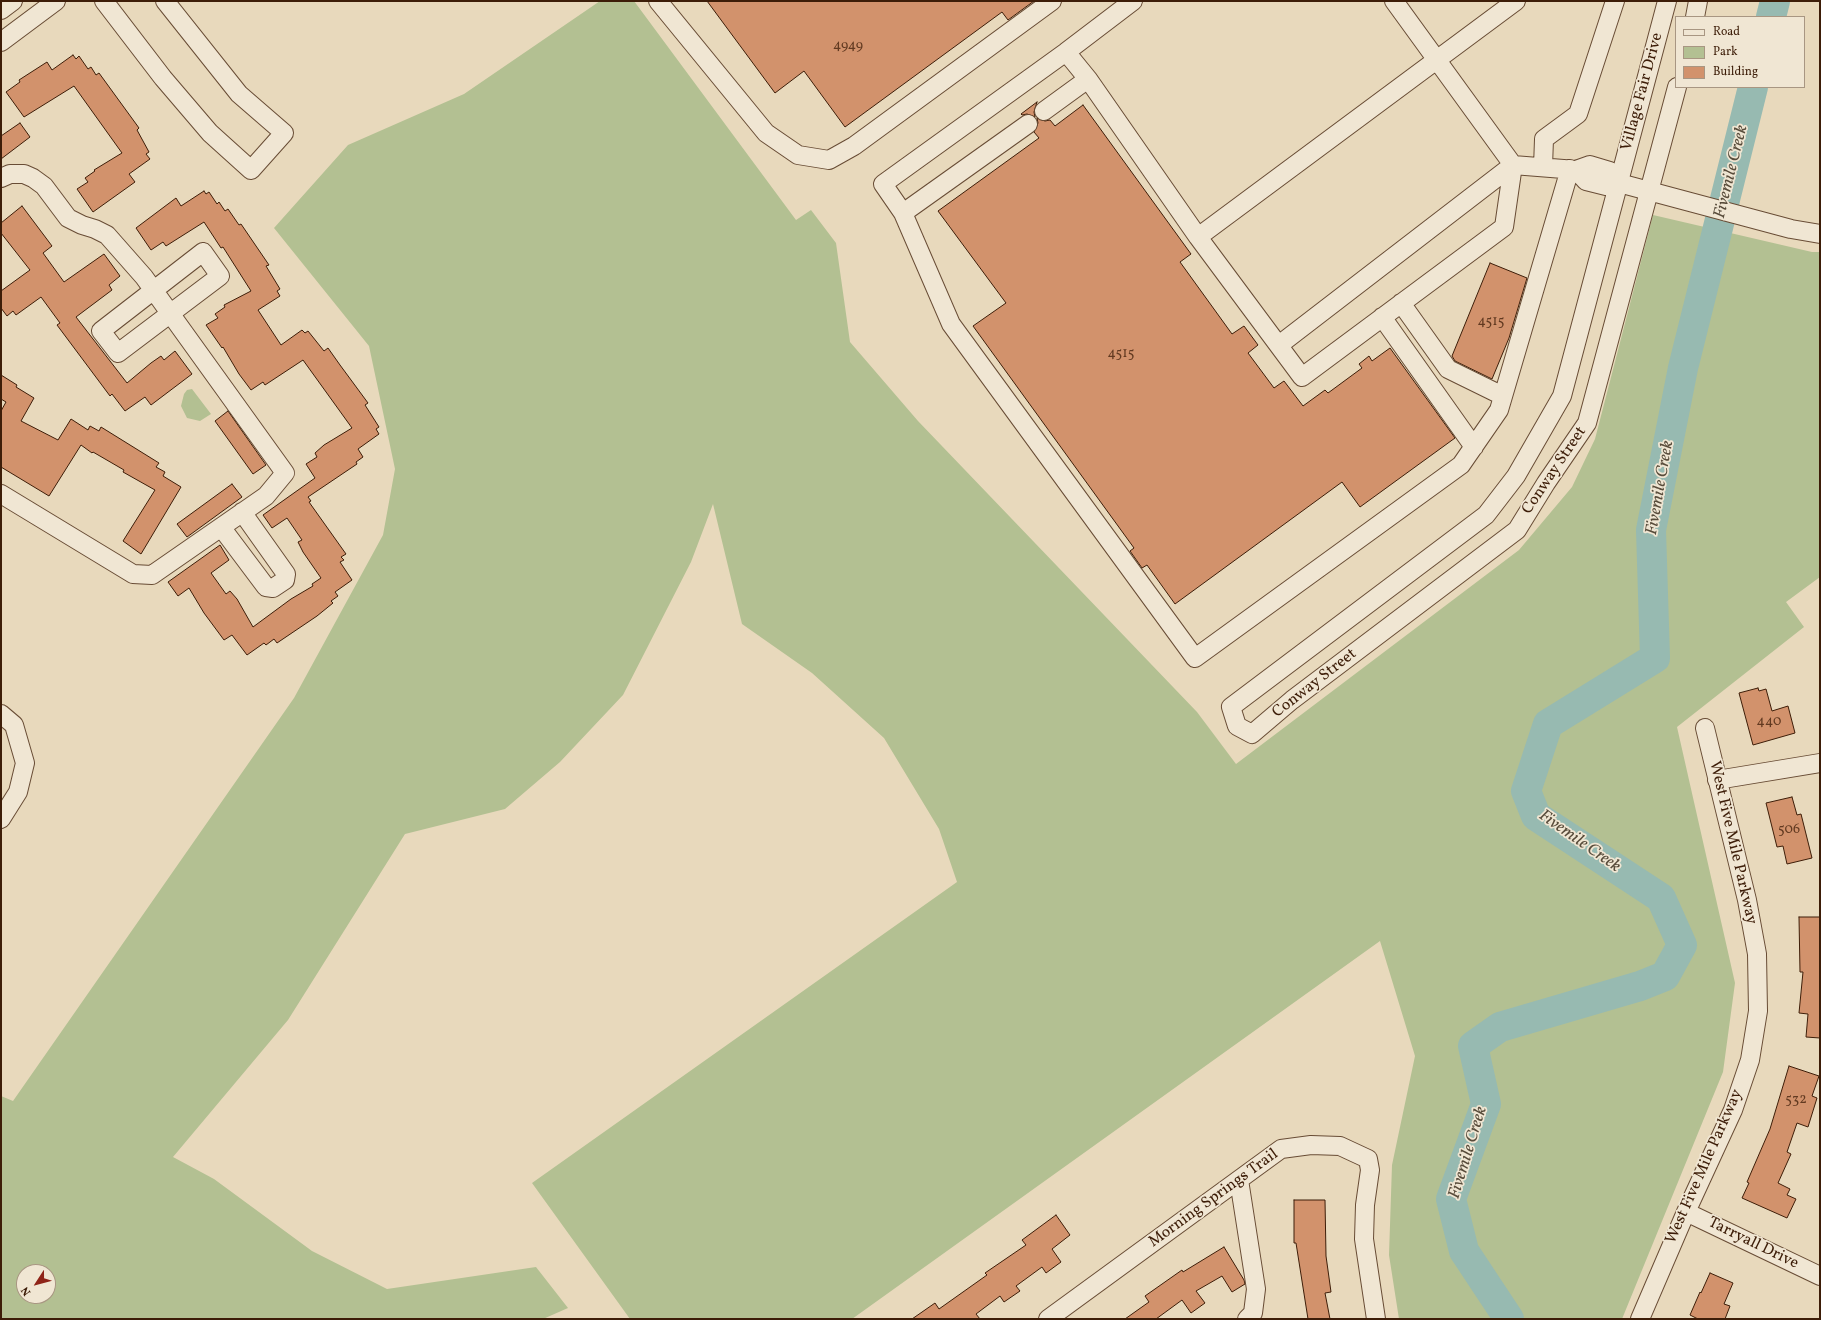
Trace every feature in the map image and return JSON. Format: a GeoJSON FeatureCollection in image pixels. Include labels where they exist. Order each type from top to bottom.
{"type":"FeatureCollection","features":[{"type":"Feature","properties":{"kind":"street"},"geometry":{"type":"LineString","coordinates":[[1,10],[13,1]]}},
{"type":"Feature","properties":{"kind":"street"},"geometry":{"type":"LineString","coordinates":[[1,42],[56,1]]}},
{"type":"Feature","properties":{"kind":"street"},"geometry":{"type":"LineString","coordinates":[[104,1],[163,78],[210,133],[251,170],[284,133],[239,94],[165,1]]}},
{"type":"Feature","properties":{"kind":"street"},"geometry":{"type":"LineString","coordinates":[[658,1],[766,133],[798,155],[829,160],[854,146],[1052,1]]}},
{"type":"Feature","properties":{"kind":"street"},"geometry":{"type":"LineString","coordinates":[[1133,1],[1066,52],[883,184],[903,213],[951,324],[1195,658],[1462,465],[1499,410],[1573,169]]}},
{"type":"Feature","properties":{"kind":"street"},"geometry":{"type":"LineString","coordinates":[[1066,52],[1088,79],[1198,237],[1302,377],[1504,227],[1513,165],[1394,1]]}},
{"type":"Feature","properties":{"kind":"street"},"geometry":{"type":"LineString","coordinates":[[1198,237],[1516,1]]}},
{"type":"Feature","properties":{"kind":"street"},"geometry":{"type":"LineString","coordinates":[[1543,167],[1544,139],[1578,114],[1615,1]]}},
{"type":"Feature","properties":{"kind":"street","name":"Village Fair Drive"},"geometry":{"type":"LineString","coordinates":[[1620,182],[1667,1]]}},
{"type":"Feature","properties":{"kind":"street"},"geometry":{"type":"LineString","coordinates":[[1695,16],[1698,1]]}},
{"type":"Feature","properties":{"kind":"street"},"geometry":{"type":"LineString","coordinates":[[1044,111],[1088,79]]}},
{"type":"Feature","properties":{"kind":"street","name":"Village Fair Drive"},"geometry":{"type":"LineString","coordinates":[[1648,191],[1677,88]]}},
{"type":"Feature","properties":{"kind":"street"},"geometry":{"type":"LineString","coordinates":[[903,213],[1028,124]]}},
{"type":"Feature","properties":{"kind":"street"},"geometry":{"type":"LineString","coordinates":[[1279,345],[1513,165],[1573,169],[1590,165],[1610,171],[1620,182],[1648,191],[1791,229],[1820,234]]}},
{"type":"Feature","properties":{"kind":"street"},"geometry":{"type":"LineString","coordinates":[[1,178],[10,174],[24,174],[33,178],[44,186],[68,218],[107,235],[154,291],[285,473],[266,496],[152,575],[133,574],[1,494]]}},
{"type":"Feature","properties":{"kind":"street","name":"Conway Street"},"geometry":{"type":"LineString","coordinates":[[1620,182],[1562,396],[1516,476],[1486,515],[1231,707],[1237,726],[1252,734],[1292,700],[1517,530],[1546,483],[1588,423],[1648,191]]}},
{"type":"Feature","properties":{"kind":"street"},"geometry":{"type":"LineString","coordinates":[[203,252],[220,276],[118,353],[101,331],[154,291],[203,252]]}},
{"type":"Feature","properties":{"kind":"street"},"geometry":{"type":"LineString","coordinates":[[1402,303],[1448,369],[1503,396]]}},
{"type":"Feature","properties":{"kind":"street"},"geometry":{"type":"LineString","coordinates":[[1382,317],[1474,447]]}},
{"type":"Feature","properties":{"kind":"street"},"geometry":{"type":"LineString","coordinates":[[221,527],[266,587],[273,588],[286,580],[286,574],[242,512]]}},
{"type":"Feature","properties":{"kind":"street"},"geometry":{"type":"LineString","coordinates":[[1,714],[14,725],[25,763],[18,792],[1,819]]}},
{"type":"Feature","properties":{"kind":"street","name":"West Five Mile Parkway"},"geometry":{"type":"LineString","coordinates":[[1640,1319],[1647,1299],[1733,1110],[1750,1060],[1758,1011],[1757,954],[1747,900],[1705,728]]}},
{"type":"Feature","properties":{"kind":"street"},"geometry":{"type":"LineString","coordinates":[[1717,780],[1820,763]]}},
{"type":"Feature","properties":{"kind":"street","name":"Morning Springs Trail"},"geometry":{"type":"LineString","coordinates":[[1048,1319],[1240,1180],[1280,1149],[1311,1145],[1340,1146],[1368,1159],[1370,1170],[1365,1205],[1364,1240],[1376,1319]]}},
{"type":"Feature","properties":{"kind":"street"},"geometry":{"type":"LineString","coordinates":[[1240,1180],[1256,1289],[1253,1313],[1247,1319]]}},
{"type":"Feature","properties":{"kind":"street","name":"Tarryall Drive"},"geometry":{"type":"LineString","coordinates":[[1686,1212],[1820,1276]]}},
{"type":"Feature","properties":{"kind":"green space"},"geometry":{"type":"Polygon","coordinates":[[[600,1],[634,1],[796,220],[811,210],[836,243],[850,342],[918,421],[1197,712],[1236,764],[1519,550],[1572,487],[1595,439],[1653,215],[1812,252],[1820,252],[1820,577],[1786,602],[1804,627],[1677,727],[1735,983],[1723,1072],[1622,1319],[1399,1319],[1389,1255],[1392,1165],[1415,1056],[1380,941],[852,1319],[630,1319],[532,1183],[957,882],[939,829],[884,738],[812,673],[742,624],[713,504],[691,562],[623,695],[560,762],[505,809],[405,834],[288,1020],[173,1157],[214,1179],[312,1251],[387,1289],[536,1267],[568,1308],[543,1319],[1,1319],[1,1096],[13,1101],[294,698],[383,535],[395,469],[369,346],[274,228],[348,145],[464,94],[600,1]]]}},
{"type":"Feature","properties":{"kind":"green space"},"geometry":{"type":"Polygon","coordinates":[[[192,389],[211,414],[200,421],[187,418],[181,406],[184,394],[187,390],[192,389]]]}},
{"type":"Feature","properties":{"kind":"building"},"geometry":{"type":"Polygon","coordinates":[[[707,1],[1034,1],[1008,20],[1002,12],[845,127],[804,71],[775,93],[707,1]]]}},
{"type":"Feature","properties":{"kind":"building"},"geometry":{"type":"Polygon","coordinates":[[[73,55],[76,59],[79,56],[88,69],[91,67],[96,75],[99,73],[139,128],[137,130],[149,152],[146,154],[150,159],[129,174],[135,182],[93,212],[77,189],[88,182],[85,178],[95,171],[94,170],[122,153],[74,86],[24,117],[6,92],[20,82],[19,80],[47,62],[52,70],[73,55]]]}},
{"type":"Feature","properties":{"kind":"building"},"geometry":{"type":"Polygon","coordinates":[[[1037,102],[1034,112],[1035,117],[1027,114],[1021,114],[1037,102]]]}},
{"type":"Feature","properties":{"kind":"building"},"geometry":{"type":"Polygon","coordinates":[[[1083,105],[1191,254],[1180,262],[1232,334],[1244,326],[1258,345],[1248,353],[1274,388],[1284,381],[1303,406],[1325,390],[1328,393],[1362,368],[1359,364],[1369,356],[1372,361],[1390,348],[1455,438],[1360,507],[1342,482],[1175,604],[1147,565],[1142,568],[1130,551],[1134,548],[973,326],[1006,303],[938,211],[1039,138],[1034,132],[1038,123],[1037,118],[1045,121],[1050,120],[1055,126],[1083,105]]]}},
{"type":"Feature","properties":{"kind":"building"},"geometry":{"type":"Polygon","coordinates":[[[20,123],[30,137],[1,159],[1,136],[20,123]]]}},
{"type":"Feature","properties":{"kind":"building"},"geometry":{"type":"Polygon","coordinates":[[[204,191],[206,194],[209,192],[217,204],[219,202],[225,211],[228,209],[239,225],[241,224],[269,265],[266,266],[280,289],[277,291],[280,296],[258,310],[281,345],[302,330],[305,333],[308,331],[324,351],[328,348],[368,403],[365,405],[379,427],[376,429],[379,434],[358,449],[363,457],[356,462],[357,464],[308,497],[311,501],[309,502],[346,554],[341,557],[344,560],[340,562],[352,580],[335,592],[338,596],[331,601],[333,603],[317,616],[277,643],[274,639],[266,645],[264,643],[247,655],[232,635],[224,640],[204,613],[189,588],[178,596],[168,582],[220,545],[229,560],[211,573],[226,594],[230,591],[237,599],[253,627],[291,599],[313,586],[312,584],[321,578],[303,552],[298,542],[302,540],[287,518],[272,528],[263,515],[315,478],[306,464],[317,457],[315,453],[324,445],[352,428],[303,360],[265,385],[263,382],[251,390],[239,374],[223,347],[222,348],[206,325],[218,318],[215,314],[225,307],[224,305],[251,291],[223,247],[221,248],[204,222],[166,246],[163,242],[151,250],[136,228],[176,198],[181,206],[204,191]]]}},
{"type":"Feature","properties":{"kind":"building"},"geometry":{"type":"Polygon","coordinates":[[[22,206],[52,246],[43,253],[64,282],[104,254],[120,276],[109,285],[112,290],[76,317],[127,383],[161,356],[164,360],[175,351],[192,374],[151,405],[145,397],[125,411],[112,394],[110,396],[57,325],[60,323],[41,297],[16,315],[13,311],[7,316],[1,308],[1,291],[30,270],[1,233],[1,223],[22,206]]]}},
{"type":"Feature","properties":{"kind":"building"},"geometry":{"type":"Polygon","coordinates":[[[1490,263],[1527,278],[1509,338],[1492,379],[1455,361],[1452,356],[1490,263]]]}},
{"type":"Feature","properties":{"kind":"building"},"geometry":{"type":"Polygon","coordinates":[[[1,375],[17,385],[16,387],[34,398],[21,421],[58,440],[71,419],[88,430],[90,426],[99,431],[101,427],[159,463],[156,467],[165,472],[163,476],[181,487],[141,554],[123,541],[155,490],[123,472],[124,470],[93,452],[92,453],[81,445],[49,496],[1,467],[1,411],[6,402],[1,399],[1,375]]]}},
{"type":"Feature","properties":{"kind":"building"},"geometry":{"type":"Polygon","coordinates":[[[228,411],[266,465],[253,474],[215,421],[228,411]]]}},
{"type":"Feature","properties":{"kind":"building"},"geometry":{"type":"Polygon","coordinates":[[[232,484],[242,497],[187,537],[177,524],[232,484]]]}},
{"type":"Feature","properties":{"kind":"building"},"geometry":{"type":"Polygon","coordinates":[[[1758,688],[1759,691],[1766,689],[1772,711],[1788,706],[1795,733],[1753,745],[1739,693],[1758,688]]]}},
{"type":"Feature","properties":{"kind":"building"},"geometry":{"type":"Polygon","coordinates":[[[1792,797],[1797,815],[1801,814],[1812,858],[1787,864],[1783,846],[1777,847],[1766,803],[1792,797]]]}},
{"type":"Feature","properties":{"kind":"building"},"geometry":{"type":"Polygon","coordinates":[[[1799,917],[1820,917],[1820,1038],[1806,1037],[1808,1014],[1799,1013],[1803,972],[1800,972],[1799,917]]]}},
{"type":"Feature","properties":{"kind":"building"},"geometry":{"type":"Polygon","coordinates":[[[1789,1066],[1819,1076],[1812,1096],[1817,1098],[1808,1127],[1797,1123],[1787,1152],[1791,1154],[1778,1183],[1790,1189],[1787,1195],[1796,1199],[1787,1218],[1742,1198],[1749,1183],[1747,1182],[1770,1129],[1789,1066]]]}},
{"type":"Feature","properties":{"kind":"building"},"geometry":{"type":"Polygon","coordinates":[[[1294,1200],[1325,1200],[1326,1256],[1331,1292],[1325,1293],[1330,1319],[1308,1319],[1296,1243],[1294,1243],[1294,1200]]]}},
{"type":"Feature","properties":{"kind":"building"},"geometry":{"type":"Polygon","coordinates":[[[1056,1215],[1070,1235],[1052,1249],[1061,1262],[1046,1273],[1042,1267],[1016,1286],[1020,1291],[1004,1302],[1000,1296],[976,1314],[980,1319],[912,1319],[935,1303],[939,1309],[987,1275],[985,1273],[1026,1245],[1022,1240],[1056,1215]]]}},
{"type":"Feature","properties":{"kind":"building"},"geometry":{"type":"Polygon","coordinates":[[[1224,1247],[1245,1284],[1232,1292],[1222,1276],[1196,1291],[1205,1303],[1191,1313],[1182,1300],[1156,1319],[1125,1319],[1149,1302],[1145,1296],[1182,1270],[1183,1272],[1224,1247]]]}},
{"type":"Feature","properties":{"kind":"building"},"geometry":{"type":"Polygon","coordinates":[[[1710,1273],[1733,1283],[1724,1304],[1730,1306],[1725,1319],[1698,1319],[1690,1315],[1710,1273]]]}},
{"type":"Feature","properties":{"kind":"waterway","name":"Fivemile Creek"},"geometry":{"type":"LineString","coordinates":[[1771,16],[1775,1]]}},
{"type":"Feature","properties":{"kind":"waterway","name":"Fivemile Creek"},"geometry":{"type":"LineString","coordinates":[[1509,1319],[1464,1251],[1451,1199],[1486,1104],[1473,1046],[1500,1027],[1640,986],[1665,976],[1682,945],[1661,898],[1536,816],[1526,791],[1548,724],[1655,658],[1651,530],[1683,368],[1753,88]]}}]}
